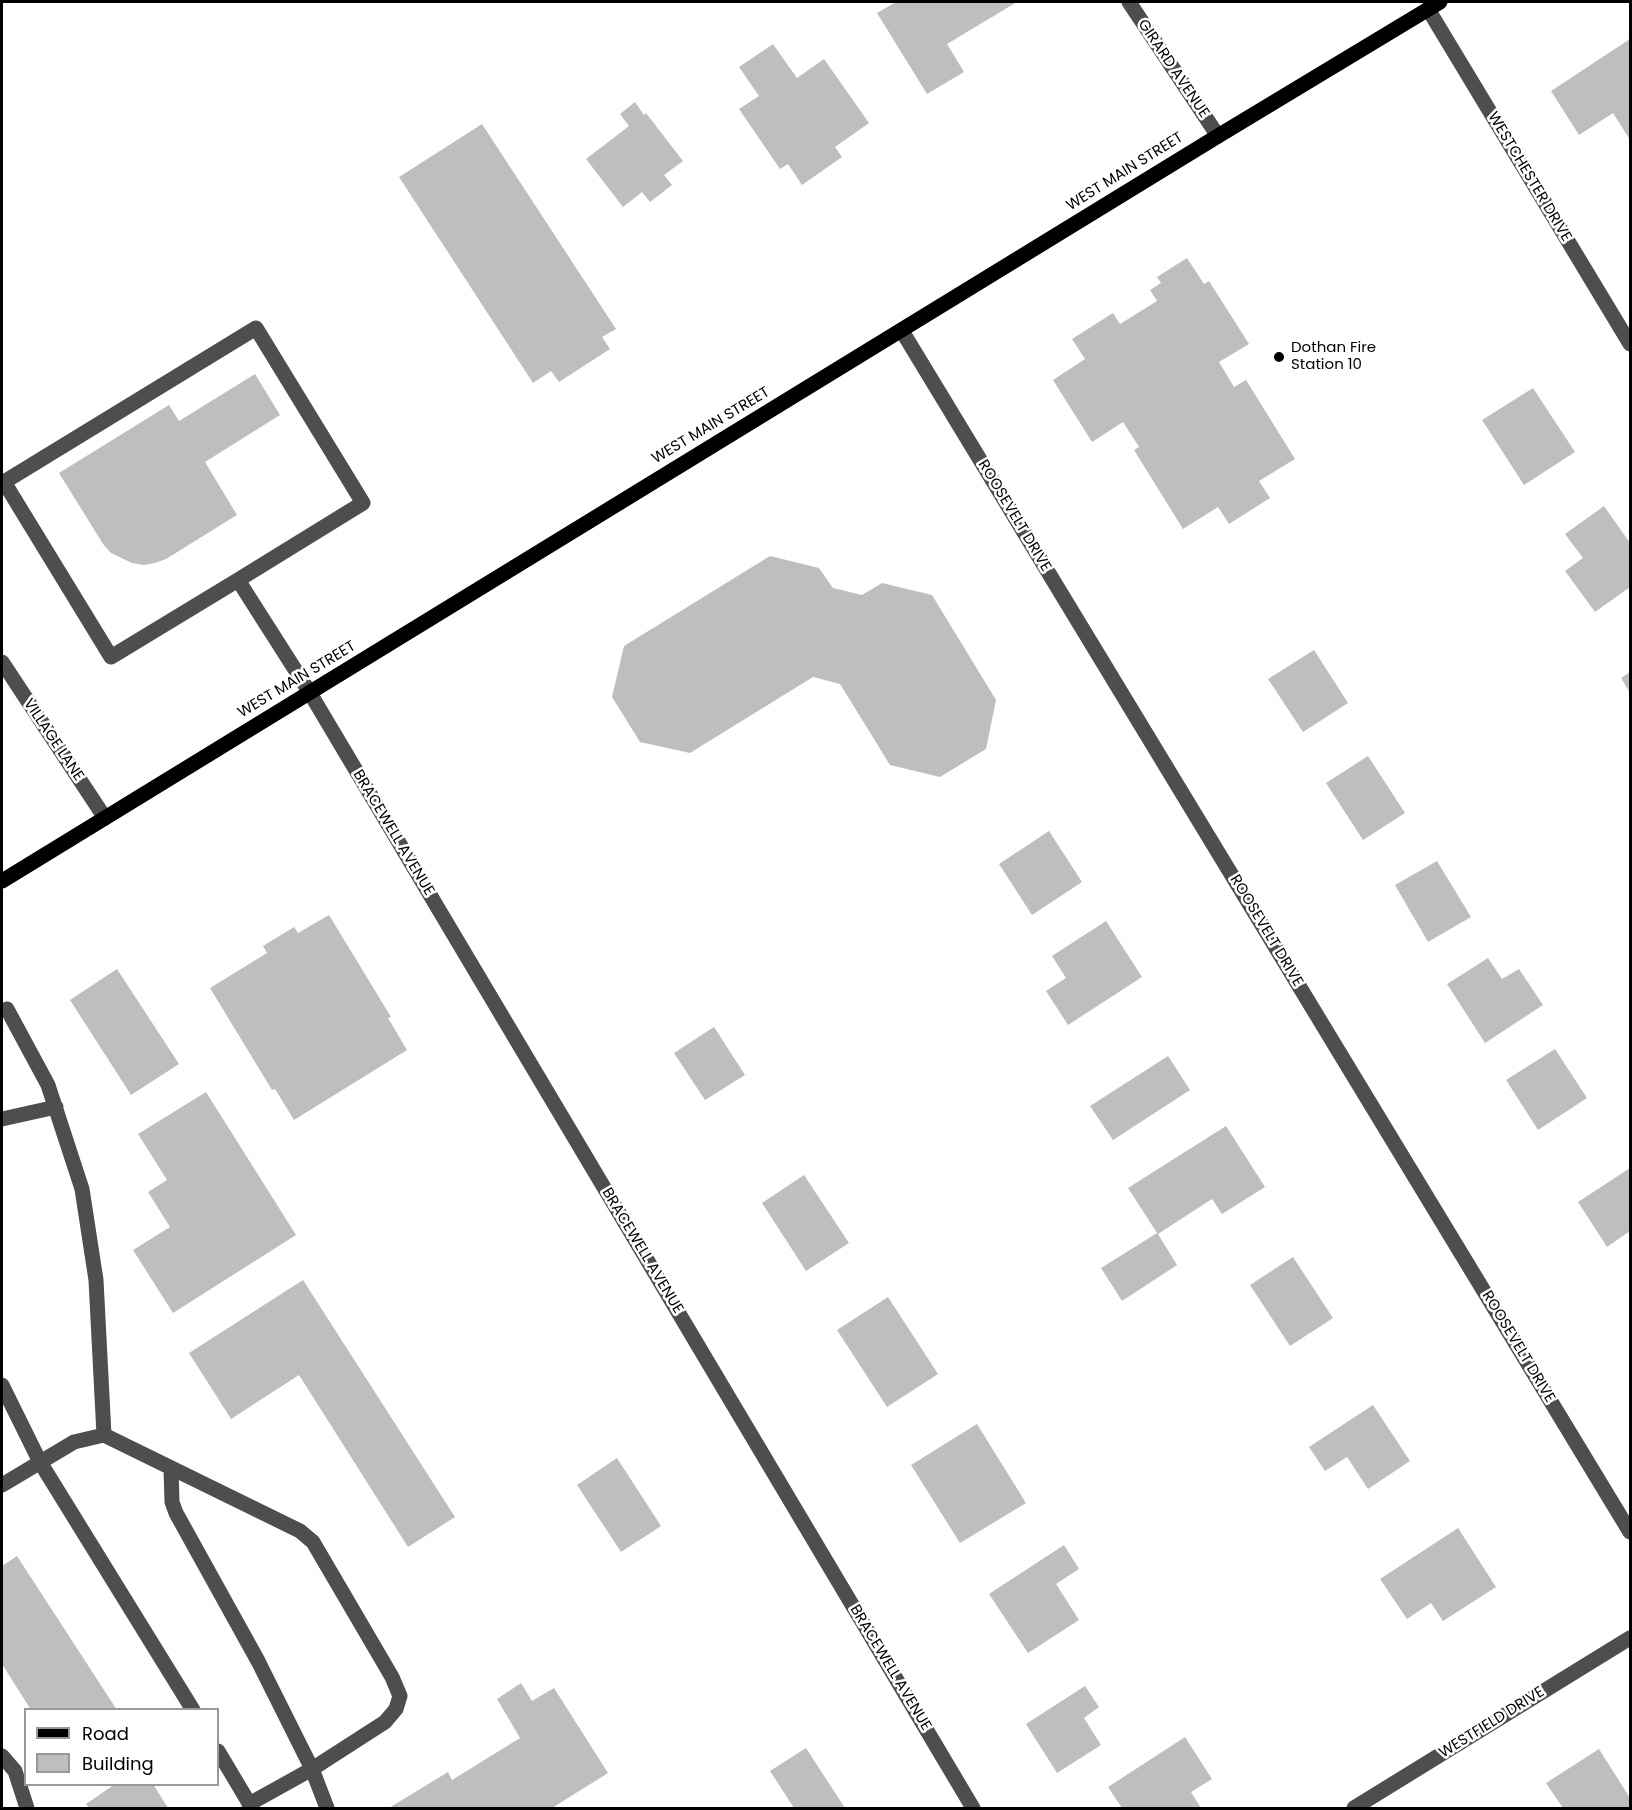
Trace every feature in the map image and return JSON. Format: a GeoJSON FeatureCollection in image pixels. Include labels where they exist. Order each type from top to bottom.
{"type":"FeatureCollection","features":[{"type":"Feature","properties":{"kind":"main road","name":"WEST MAIN STREET"},"geometry":{"type":"LineString","coordinates":[[2,881],[1434,5]]}},
{"type":"Feature","properties":{"kind":"street","name":"GIRARD AVENUE"},"geometry":{"type":"LineString","coordinates":[[1129,2],[1218,136]]}},
{"type":"Feature","properties":{"kind":"street","name":"WESTCHESTER DRIVE"},"geometry":{"type":"LineString","coordinates":[[1434,5],[1630,344]]}},
{"type":"Feature","properties":{"kind":"street"},"geometry":{"type":"LineString","coordinates":[[256,328],[363,503],[238,580],[111,657],[4,482],[256,328]]}},
{"type":"Feature","properties":{"kind":"street","name":"ROOSEVELT DRIVE"},"geometry":{"type":"LineString","coordinates":[[902,331],[1630,1532]]}},
{"type":"Feature","properties":{"kind":"street","name":"BRACEWELL AVENUE"},"geometry":{"type":"LineString","coordinates":[[238,580],[310,693],[973,1809]]}},
{"type":"Feature","properties":{"kind":"street","name":"VILLAGE LANE"},"geometry":{"type":"LineString","coordinates":[[2,662],[105,818]]}},
{"type":"Feature","properties":{"kind":"street"},"geometry":{"type":"LineString","coordinates":[[7,1009],[48,1085],[82,1189],[96,1280],[104,1435]]}},
{"type":"Feature","properties":{"kind":"street"},"geometry":{"type":"LineString","coordinates":[[2,1119],[56,1107]]}},
{"type":"Feature","properties":{"kind":"street"},"geometry":{"type":"LineString","coordinates":[[2,1385],[40,1462],[192,1708]]}},
{"type":"Feature","properties":{"kind":"street"},"geometry":{"type":"LineString","coordinates":[[2,1485],[74,1442],[104,1435],[300,1532],[313,1542],[392,1677],[400,1696],[396,1709],[386,1722],[250,1806],[219,1753]]}},
{"type":"Feature","properties":{"kind":"street"},"geometry":{"type":"LineString","coordinates":[[171,1469],[172,1502],[176,1513],[258,1661],[312,1769],[327,1809]]}},
{"type":"Feature","properties":{"kind":"street","name":"WESTFIELD DRIVE"},"geometry":{"type":"LineString","coordinates":[[1354,1809],[1630,1638]]}},
{"type":"Feature","properties":{"kind":"street"},"geometry":{"type":"LineString","coordinates":[[2,1756],[15,1771],[27,1809]]}},
{"type":"Feature","properties":{"kind":"building"},"geometry":{"type":"Polygon","coordinates":[[[896,2],[1017,2],[947,44],[964,72],[927,94],[877,13],[896,2]]]}},
{"type":"Feature","properties":{"kind":"building"},"geometry":{"type":"Polygon","coordinates":[[[1630,39],[1630,140],[1613,113],[1579,135],[1551,91],[1630,39]]]}},
{"type":"Feature","properties":{"kind":"building"},"geometry":{"type":"Polygon","coordinates":[[[773,44],[797,78],[824,59],[869,123],[835,147],[842,157],[802,185],[788,164],[780,169],[739,109],[759,96],[739,67],[773,44]]]}},
{"type":"Feature","properties":{"kind":"building"},"geometry":{"type":"Polygon","coordinates":[[[635,102],[683,161],[664,175],[672,185],[650,202],[642,192],[623,207],[586,159],[629,126],[620,114],[635,102]]]}},
{"type":"Feature","properties":{"kind":"building"},"geometry":{"type":"Polygon","coordinates":[[[482,124],[616,329],[602,337],[610,349],[559,382],[551,371],[533,383],[399,177],[482,124]]]}},
{"type":"Feature","properties":{"kind":"building"},"geometry":{"type":"Polygon","coordinates":[[[1187,258],[1204,284],[1209,281],[1249,344],[1219,362],[1234,387],[1246,380],[1295,459],[1259,481],[1270,498],[1229,524],[1218,507],[1183,529],[1134,450],[1139,447],[1123,422],[1092,442],[1053,380],[1085,359],[1072,339],[1113,313],[1120,324],[1157,301],[1150,290],[1161,283],[1157,277],[1187,258]]]}},
{"type":"Feature","properties":{"kind":"building"},"geometry":{"type":"Polygon","coordinates":[[[255,374],[280,415],[205,462],[237,515],[166,559],[155,563],[144,565],[132,563],[111,553],[103,544],[59,473],[169,405],[179,421],[255,374]]]}},
{"type":"Feature","properties":{"kind":"building"},"geometry":{"type":"Polygon","coordinates":[[[1533,388],[1575,452],[1524,485],[1482,420],[1533,388]]]}},
{"type":"Feature","properties":{"kind":"building"},"geometry":{"type":"Polygon","coordinates":[[[1604,506],[1630,543],[1630,587],[1595,612],[1565,571],[1583,558],[1565,534],[1604,506]]]}},
{"type":"Feature","properties":{"kind":"building"},"geometry":{"type":"Polygon","coordinates":[[[770,556],[819,568],[833,588],[862,595],[882,583],[932,595],[996,700],[986,749],[940,777],[890,765],[840,684],[813,677],[690,753],[640,742],[612,697],[624,646],[770,556]]]}},
{"type":"Feature","properties":{"kind":"building"},"geometry":{"type":"Polygon","coordinates":[[[1314,650],[1348,703],[1303,732],[1268,679],[1314,650]]]}},
{"type":"Feature","properties":{"kind":"building"},"geometry":{"type":"Polygon","coordinates":[[[1630,672],[1630,693],[1621,678],[1630,672]]]}},
{"type":"Feature","properties":{"kind":"building"},"geometry":{"type":"Polygon","coordinates":[[[1368,756],[1405,813],[1363,840],[1326,783],[1368,756]]]}},
{"type":"Feature","properties":{"kind":"building"},"geometry":{"type":"Polygon","coordinates":[[[1049,831],[1082,882],[1032,915],[999,864],[1049,831]]]}},
{"type":"Feature","properties":{"kind":"building"},"geometry":{"type":"Polygon","coordinates":[[[1437,861],[1471,917],[1428,942],[1395,885],[1437,861]]]}},
{"type":"Feature","properties":{"kind":"building"},"geometry":{"type":"Polygon","coordinates":[[[329,915],[391,1017],[388,1018],[407,1050],[294,1120],[275,1089],[272,1090],[210,988],[267,953],[263,946],[294,927],[298,933],[329,915]]]}},
{"type":"Feature","properties":{"kind":"building"},"geometry":{"type":"Polygon","coordinates":[[[1106,921],[1142,977],[1068,1025],[1046,991],[1066,978],[1052,956],[1106,921]]]}},
{"type":"Feature","properties":{"kind":"building"},"geometry":{"type":"Polygon","coordinates":[[[1488,958],[1502,979],[1519,969],[1543,1005],[1485,1043],[1447,984],[1488,958]]]}},
{"type":"Feature","properties":{"kind":"building"},"geometry":{"type":"Polygon","coordinates":[[[117,969],[179,1064],[131,1095],[70,1000],[117,969]]]}},
{"type":"Feature","properties":{"kind":"building"},"geometry":{"type":"Polygon","coordinates":[[[714,1027],[745,1075],[705,1100],[674,1053],[714,1027]]]}},
{"type":"Feature","properties":{"kind":"building"},"geometry":{"type":"Polygon","coordinates":[[[1555,1049],[1587,1098],[1538,1130],[1506,1080],[1555,1049]]]}},
{"type":"Feature","properties":{"kind":"building"},"geometry":{"type":"Polygon","coordinates":[[[1168,1056],[1190,1090],[1113,1140],[1090,1106],[1168,1056]]]}},
{"type":"Feature","properties":{"kind":"building"},"geometry":{"type":"Polygon","coordinates":[[[206,1092],[296,1235],[173,1313],[133,1250],[170,1227],[148,1192],[167,1180],[138,1134],[206,1092]]]}},
{"type":"Feature","properties":{"kind":"building"},"geometry":{"type":"Polygon","coordinates":[[[1226,1126],[1265,1187],[1222,1214],[1212,1199],[1158,1234],[1177,1265],[1122,1301],[1101,1268],[1157,1233],[1128,1188],[1226,1126]]]}},
{"type":"Feature","properties":{"kind":"building"},"geometry":{"type":"Polygon","coordinates":[[[1630,1168],[1630,1231],[1607,1247],[1578,1202],[1630,1168]]]}},
{"type":"Feature","properties":{"kind":"building"},"geometry":{"type":"Polygon","coordinates":[[[804,1175],[849,1243],[806,1271],[762,1203],[804,1175]]]}},
{"type":"Feature","properties":{"kind":"building"},"geometry":{"type":"Polygon","coordinates":[[[1293,1257],[1333,1318],[1290,1346],[1250,1285],[1293,1257]]]}},
{"type":"Feature","properties":{"kind":"building"},"geometry":{"type":"Polygon","coordinates":[[[303,1280],[455,1517],[408,1547],[299,1375],[231,1419],[189,1353],[303,1280]]]}},
{"type":"Feature","properties":{"kind":"building"},"geometry":{"type":"Polygon","coordinates":[[[888,1297],[938,1374],[887,1407],[837,1330],[888,1297]]]}},
{"type":"Feature","properties":{"kind":"building"},"geometry":{"type":"Polygon","coordinates":[[[1373,1405],[1410,1461],[1368,1489],[1347,1457],[1325,1471],[1309,1447],[1373,1405]]]}},
{"type":"Feature","properties":{"kind":"building"},"geometry":{"type":"Polygon","coordinates":[[[977,1424],[1026,1503],[960,1543],[911,1465],[977,1424]]]}},
{"type":"Feature","properties":{"kind":"building"},"geometry":{"type":"Polygon","coordinates":[[[617,1458],[661,1526],[621,1552],[577,1485],[617,1458]]]}},
{"type":"Feature","properties":{"kind":"building"},"geometry":{"type":"Polygon","coordinates":[[[1458,1528],[1496,1587],[1443,1621],[1431,1603],[1407,1619],[1380,1579],[1458,1528]]]}},
{"type":"Feature","properties":{"kind":"building"},"geometry":{"type":"Polygon","coordinates":[[[1064,1545],[1079,1569],[1056,1584],[1079,1620],[1028,1653],[989,1594],[1064,1545]]]}},
{"type":"Feature","properties":{"kind":"building"},"geometry":{"type":"Polygon","coordinates":[[[17,1556],[116,1708],[30,1708],[2,1664],[2,1566],[17,1556]]]}},
{"type":"Feature","properties":{"kind":"building"},"geometry":{"type":"Polygon","coordinates":[[[521,1683],[532,1701],[554,1688],[608,1773],[552,1808],[389,1808],[448,1772],[452,1780],[520,1738],[497,1699],[521,1683]]]}},
{"type":"Feature","properties":{"kind":"building"},"geometry":{"type":"Polygon","coordinates":[[[1085,1686],[1099,1707],[1084,1718],[1101,1745],[1057,1773],[1026,1724],[1085,1686]]]}},
{"type":"Feature","properties":{"kind":"building"},"geometry":{"type":"Polygon","coordinates":[[[1185,1737],[1212,1779],[1191,1792],[1201,1808],[1122,1808],[1108,1787],[1185,1737]]]}},
{"type":"Feature","properties":{"kind":"building"},"geometry":{"type":"Polygon","coordinates":[[[806,1748],[845,1808],[794,1808],[770,1771],[806,1748]]]}},
{"type":"Feature","properties":{"kind":"building"},"geometry":{"type":"Polygon","coordinates":[[[1599,1749],[1630,1798],[1630,1807],[1563,1808],[1546,1783],[1599,1749]]]}},
{"type":"Feature","properties":{"kind":"building"},"geometry":{"type":"Polygon","coordinates":[[[112,1786],[154,1786],[168,1808],[89,1808],[86,1804],[112,1786]]]}},
{"type":"Feature","properties":{"kind":"place","name":"Dothan Fire Station 10"},"geometry":{"type":"Point","coordinates":[1279,357]}}]}
